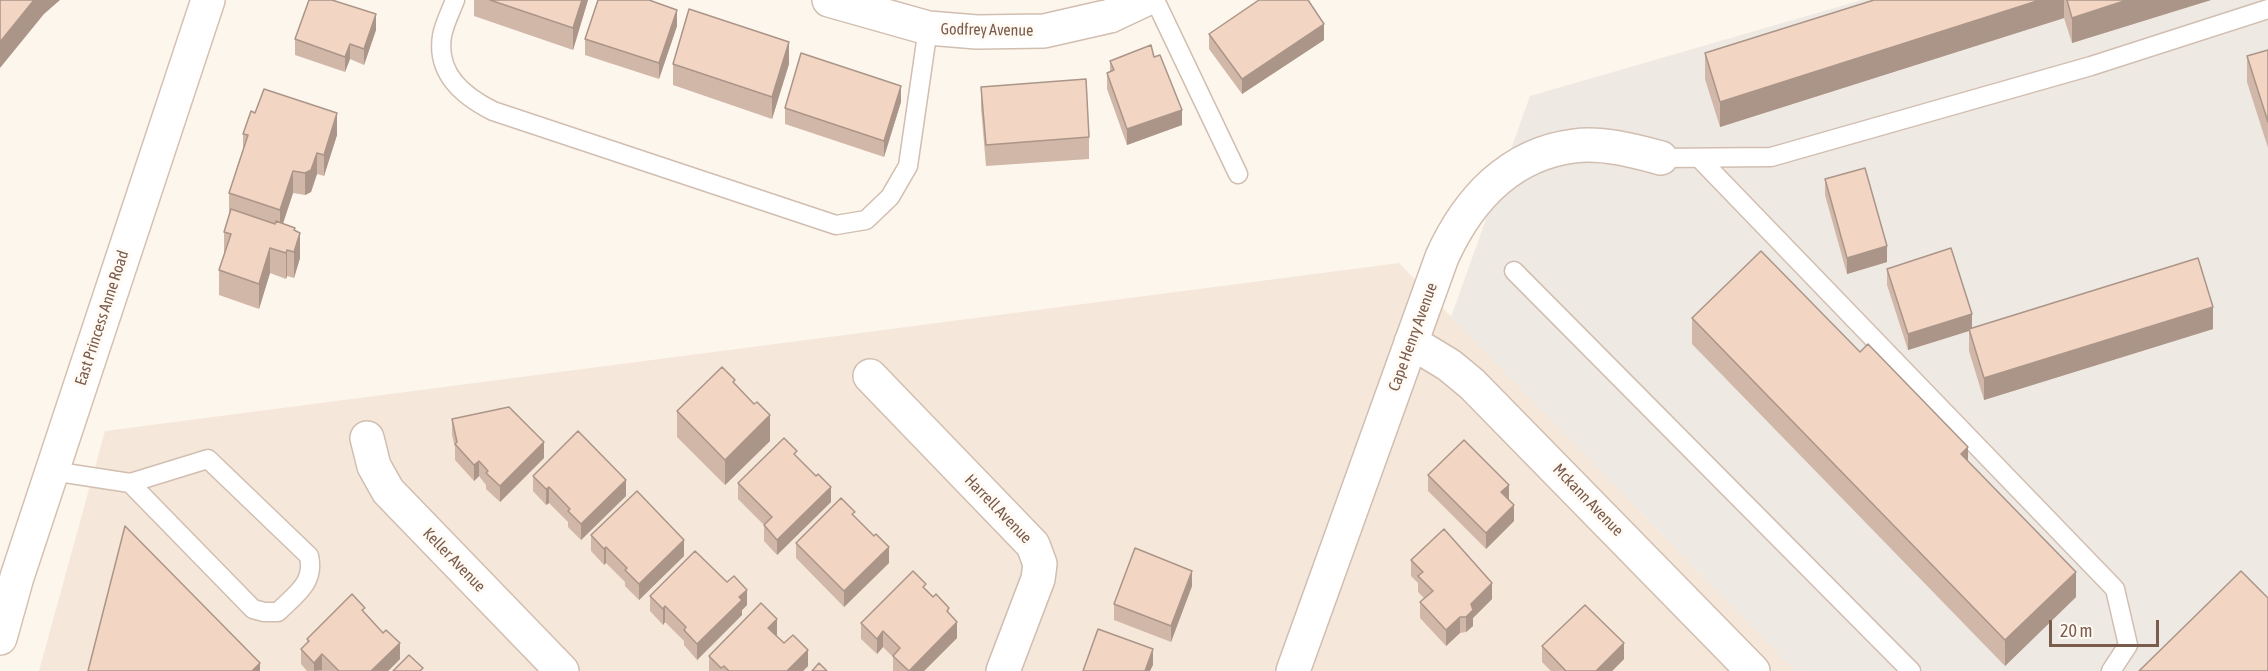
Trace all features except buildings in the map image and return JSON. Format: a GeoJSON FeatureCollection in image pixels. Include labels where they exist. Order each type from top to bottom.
{"type":"FeatureCollection","features":[{"type":"Feature","properties":{"kind":"street","name":"East Princess Anne Road"},"geometry":{"type":"LineString","coordinates":[[0,638],[52,471],[208,0]]}},
{"type":"Feature","properties":{"kind":"street","name":"Godfrey Avenue"},"geometry":{"type":"LineString","coordinates":[[829,0],[928,28],[977,32],[1044,31],[1110,16],[1144,0]]}},
{"type":"Feature","properties":{"kind":"street","name":"Cape Henry Avenue"},"geometry":{"type":"LineString","coordinates":[[1293,671],[1442,257],[1452,234],[1477,199],[1505,172],[1542,153],[1576,146],[1624,149],[1661,158]]}},
{"type":"Feature","properties":{"kind":"street","name":"Mckann Avenue"},"geometry":{"type":"LineString","coordinates":[[1411,342],[1449,365],[1472,384],[1754,671]]}},
{"type":"Feature","properties":{"kind":"street","name":"Harrell Avenue"},"geometry":{"type":"LineString","coordinates":[[870,376],[1033,545],[1040,564],[1038,579],[1003,671]]}},
{"type":"Feature","properties":{"kind":"street","name":"Keller Avenue"},"geometry":{"type":"LineString","coordinates":[[367,438],[374,466],[388,491],[562,671]]}},
{"type":"Feature","properties":{"kind":"lane"},"geometry":{"type":"LineString","coordinates":[[455,0],[442,36],[442,59],[453,84],[471,100],[493,111],[836,225],[866,220],[890,197],[908,166],[928,28]]}},
{"type":"Feature","properties":{"kind":"lane"},"geometry":{"type":"LineString","coordinates":[[1155,0],[1238,174]]}},
{"type":"Feature","properties":{"kind":"lane"},"geometry":{"type":"LineString","coordinates":[[1661,158],[1771,157],[2091,66],[2268,9]]}},
{"type":"Feature","properties":{"kind":"lane"},"geometry":{"type":"LineString","coordinates":[[1699,158],[2115,589],[2128,645],[2111,671]]}},
{"type":"Feature","properties":{"kind":"lane"},"geometry":{"type":"LineString","coordinates":[[1514,271],[1911,671]]}},
{"type":"Feature","properties":{"kind":"lane"},"geometry":{"type":"LineString","coordinates":[[52,471],[130,483],[208,459],[309,556],[312,568],[308,582],[278,612],[253,609],[130,483]]}},
{"type":"Feature","properties":{"kind":"shaded area"},"geometry":{"type":"Polygon","coordinates":[[[1862,0],[2268,0],[2268,671],[1795,671],[1451,317],[1530,96],[1862,0]]]}},
{"type":"Feature","properties":{"kind":"shaded area"},"geometry":{"type":"Polygon","coordinates":[[[1399,263],[1795,671],[39,671],[105,431],[1399,263]]]}}]}
